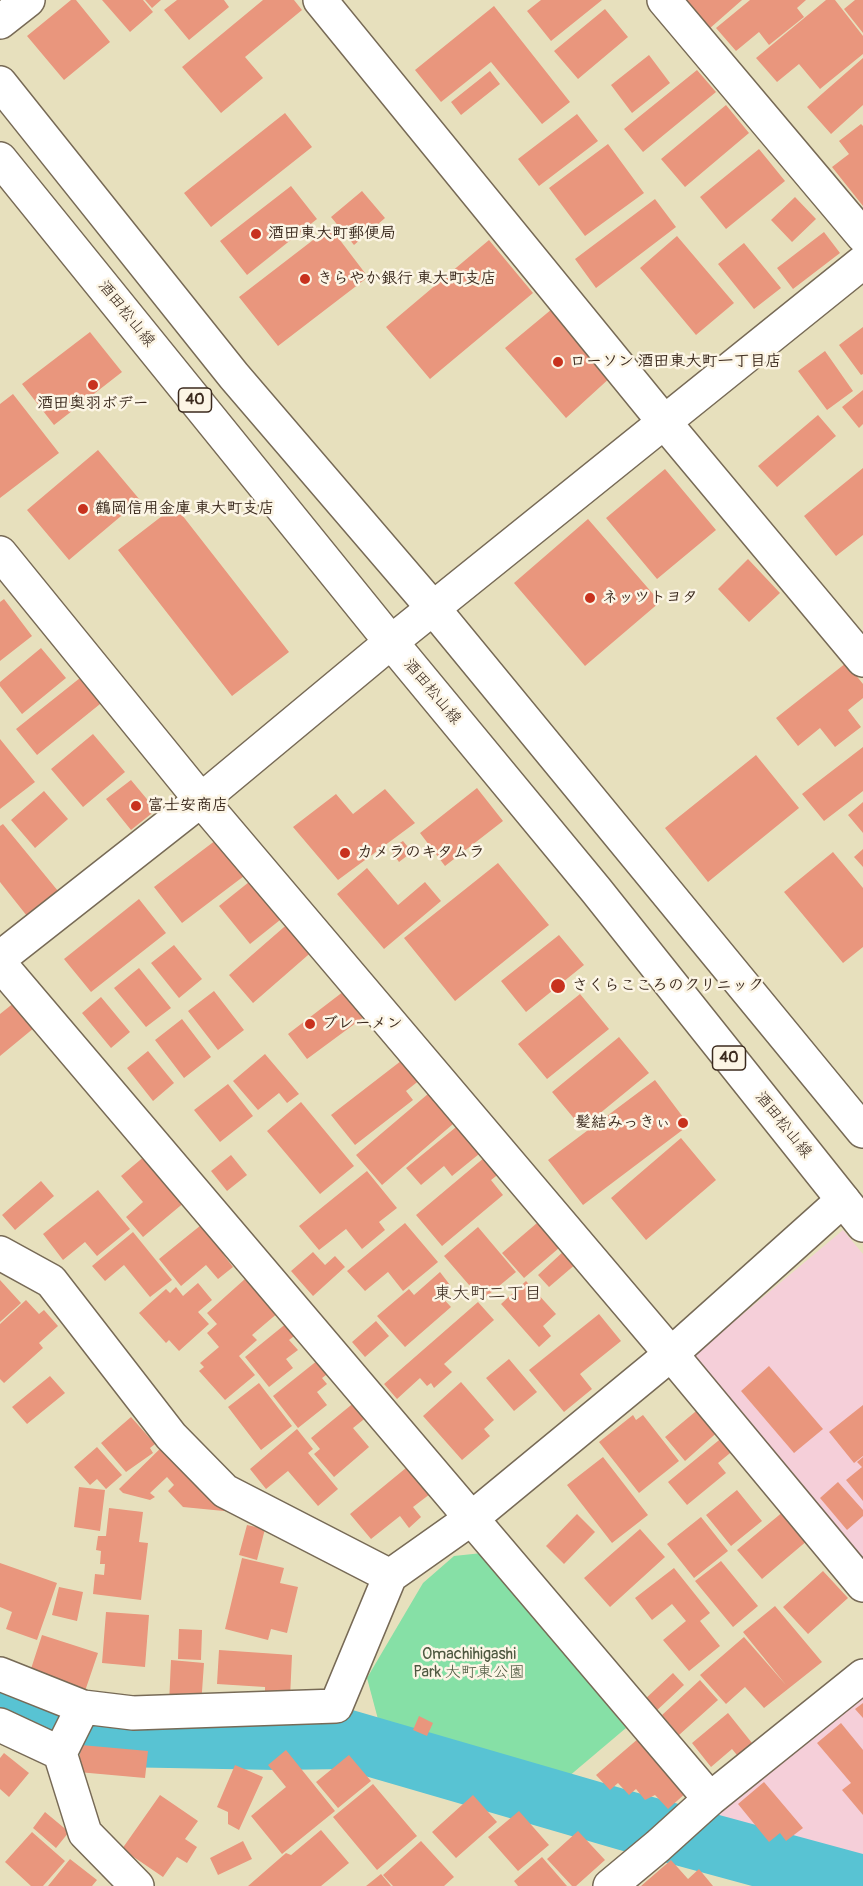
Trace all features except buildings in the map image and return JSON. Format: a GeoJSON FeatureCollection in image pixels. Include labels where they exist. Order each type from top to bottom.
{"type":"FeatureCollection","features":[{"type":"Feature","properties":{"kind":"street"},"geometry":{"type":"LineString","coordinates":[[0,22],[28,0]]}},
{"type":"Feature","properties":{"kind":"street"},"geometry":{"type":"LineString","coordinates":[[320,0],[664,423],[863,660]]}},
{"type":"Feature","properties":{"kind":"street"},"geometry":{"type":"LineString","coordinates":[[664,0],[863,236]]}},
{"type":"Feature","properties":{"kind":"street"},"geometry":{"type":"LineString","coordinates":[[0,83],[234,376],[433,608],[863,1131]]}},
{"type":"Feature","properties":{"kind":"street","name":"酒田松山線"},"geometry":{"type":"LineString","coordinates":[[0,159],[391,642],[596,890],[863,1225]]}},
{"type":"Feature","properties":{"kind":"street"},"geometry":{"type":"LineString","coordinates":[[0,958],[201,800],[391,642],[863,262]]}},
{"type":"Feature","properties":{"kind":"street"},"geometry":{"type":"LineString","coordinates":[[0,553],[201,800],[863,1585]]}},
{"type":"Feature","properties":{"kind":"street"},"geometry":{"type":"LineString","coordinates":[[0,964],[472,1518],[701,1807]]}},
{"type":"Feature","properties":{"kind":"street"},"geometry":{"type":"LineString","coordinates":[[0,1674],[83,1707],[133,1713],[336,1706],[390,1576],[472,1518],[670,1354],[843,1200]]}},
{"type":"Feature","properties":{"kind":"street"},"geometry":{"type":"LineString","coordinates":[[0,1253],[51,1281],[171,1436],[225,1491],[390,1576]]}},
{"type":"Feature","properties":{"kind":"street"},"geometry":{"type":"LineString","coordinates":[[610,1886],[701,1807],[863,1676]]}},
{"type":"Feature","properties":{"kind":"street"},"geometry":{"type":"LineString","coordinates":[[83,1707],[60,1753],[85,1833],[137,1886]]}},
{"type":"Feature","properties":{"kind":"street"},"geometry":{"type":"LineString","coordinates":[[0,1725],[60,1753]]}},
{"type":"Feature","properties":{"kind":"shaded area"},"geometry":{"type":"Polygon","coordinates":[[[843,1230],[863,1254],[863,1559],[693,1356],[843,1230]]]}},
{"type":"Feature","properties":{"kind":"shaded area"},"geometry":{"type":"Polygon","coordinates":[[[863,1684],[863,1862],[713,1814],[863,1684]]]}},
{"type":"Feature","properties":{"kind":"green space","name":"Omachihigashi Park 大町東公園"},"geometry":{"type":"Polygon","coordinates":[[[482,1553],[626,1728],[568,1777],[379,1723],[367,1678],[423,1583],[454,1556],[482,1553]]]}},
{"type":"Feature","properties":{"kind":"waterway"},"geometry":{"type":"LineString","coordinates":[[15,1696],[116,1737],[345,1739],[627,1821],[863,1885]]}},
{"type":"Feature","properties":{"kind":"place","name":"酒田東大町郵便局"},"geometry":{"type":"Point","coordinates":[256,234]}},
{"type":"Feature","properties":{"kind":"place","name":"きらやか銀行 東大町支店"},"geometry":{"type":"Point","coordinates":[305,279]}},
{"type":"Feature","properties":{"kind":"place","name":"ローソン 酒田東大町一丁目店"},"geometry":{"type":"Point","coordinates":[558,362]}},
{"type":"Feature","properties":{"kind":"place","name":"酒田奥羽ボデー"},"geometry":{"type":"Point","coordinates":[93,385]}},
{"type":"Feature","properties":{"kind":"place","name":"鶴岡信用金庫 東大町支店"},"geometry":{"type":"Point","coordinates":[83,509]}},
{"type":"Feature","properties":{"kind":"place","name":"ネッツトヨタ"},"geometry":{"type":"Point","coordinates":[590,598]}},
{"type":"Feature","properties":{"kind":"place","name":"富士安商店"},"geometry":{"type":"Point","coordinates":[136,806]}},
{"type":"Feature","properties":{"kind":"place","name":"カメラのキタムラ"},"geometry":{"type":"Point","coordinates":[345,853]}},
{"type":"Feature","properties":{"kind":"place","name":"さくらこころのクリニック"},"geometry":{"type":"Point","coordinates":[558,986]}},
{"type":"Feature","properties":{"kind":"place","name":"ブレーメン"},"geometry":{"type":"Point","coordinates":[310,1024]}},
{"type":"Feature","properties":{"kind":"place","name":"髪結みっきぃ"},"geometry":{"type":"Point","coordinates":[683,1123]}},
{"type":"Feature","properties":{"kind":"district","name":"東大町二丁目"},"geometry":{"type":"Point","coordinates":[488,1294]}}]}
